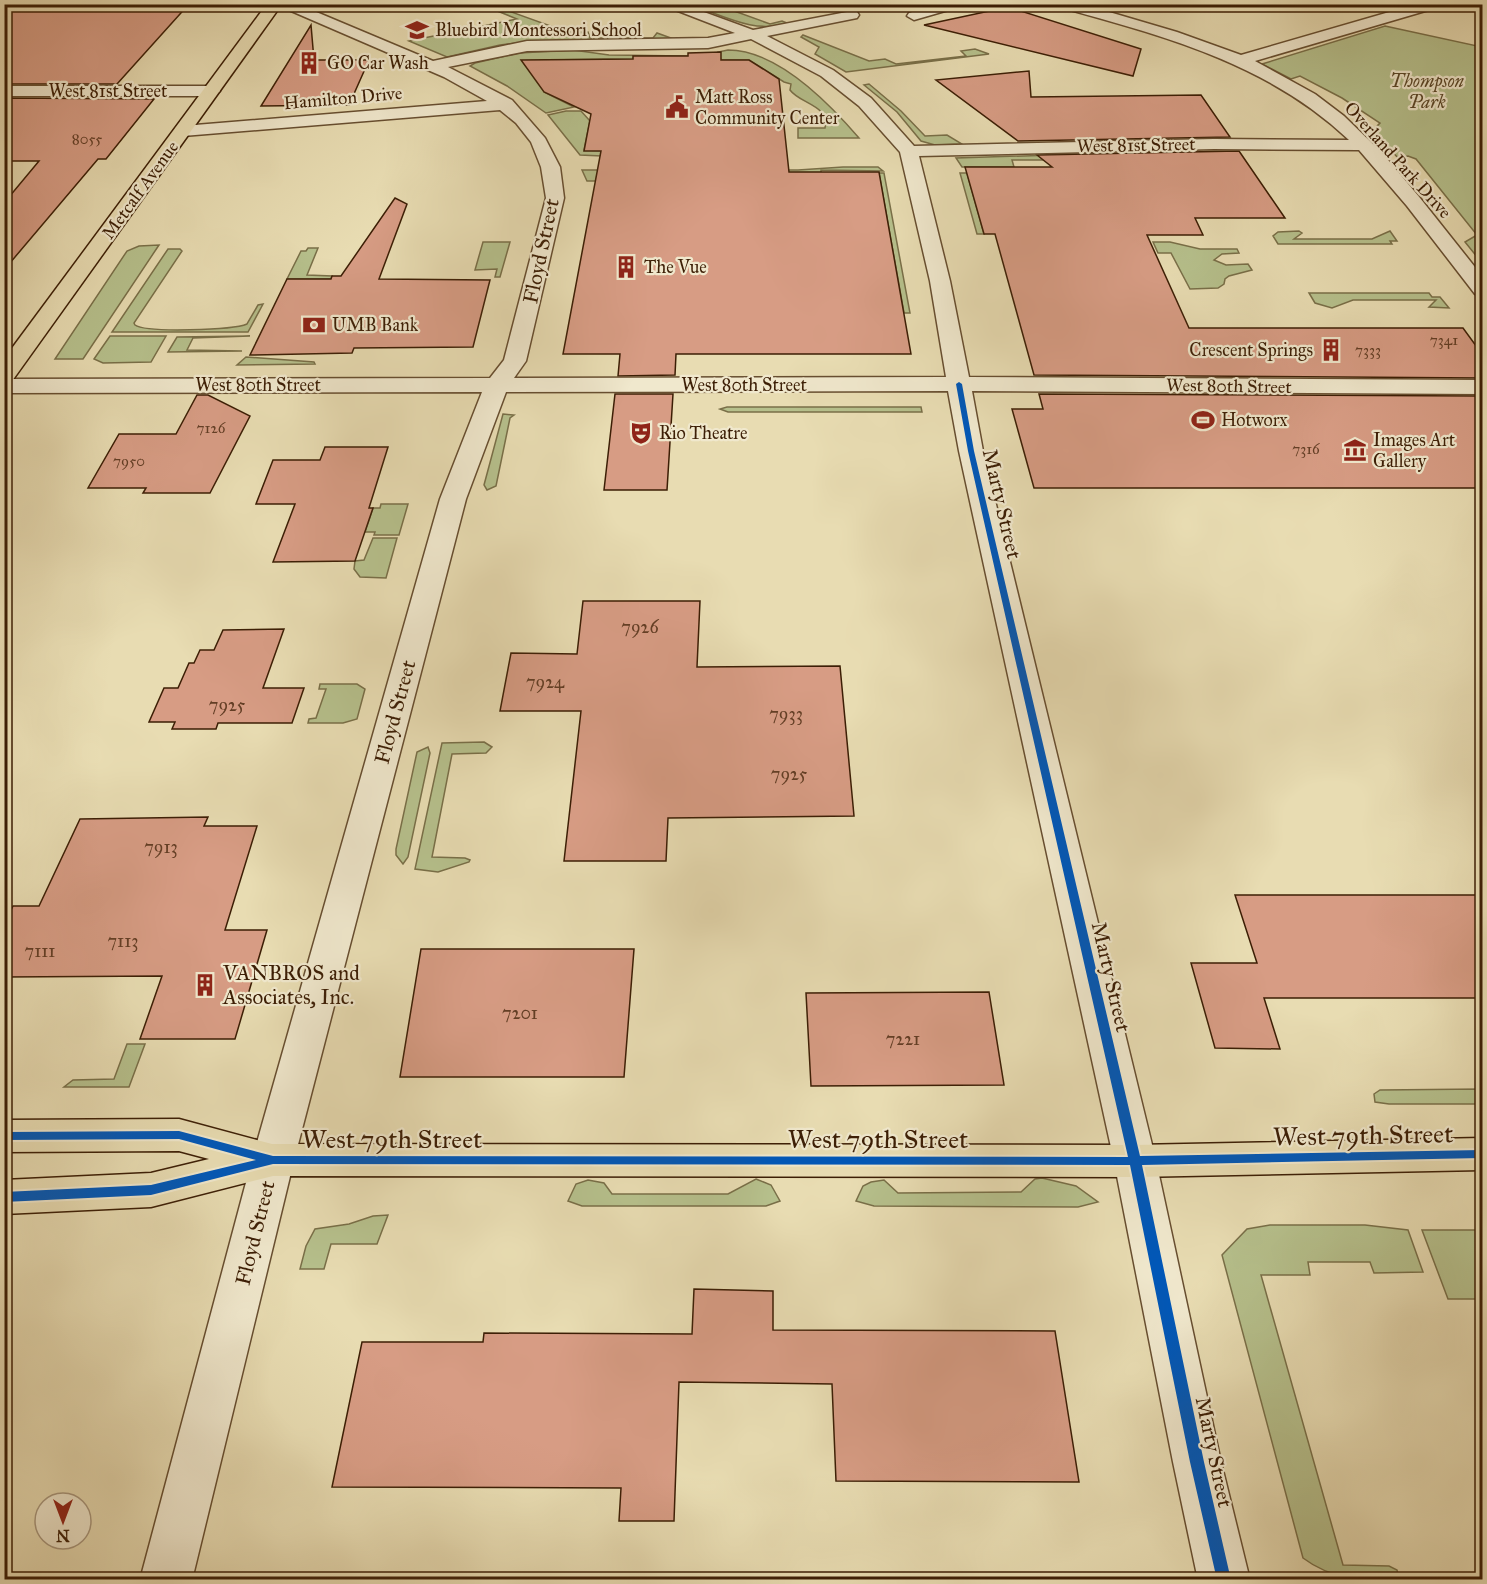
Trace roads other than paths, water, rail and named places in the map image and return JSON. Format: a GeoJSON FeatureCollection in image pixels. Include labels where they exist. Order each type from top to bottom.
{"type":"FeatureCollection","features":[{"type":"Feature","properties":{"kind":"main road","name":"Metcalf Avenue"},"geometry":{"type":"LineString","coordinates":[[4,376],[275,4]]}},
{"type":"Feature","properties":{"kind":"main road","name":"West 79th Street"},"geometry":{"type":"LineString","coordinates":[[4,1136],[179,1136],[273,1160]]}},
{"type":"Feature","properties":{"kind":"main road","name":"West 79th Street"},"geometry":{"type":"LineString","coordinates":[[4,1197],[151,1190],[273,1160],[1134,1161],[1482,1154]]}},
{"type":"Feature","properties":{"kind":"street","name":"Floyd Street"},"geometry":{"type":"LineString","coordinates":[[166,1580],[273,1160],[453,500],[496,385],[515,361],[555,198],[554,176],[546,151],[533,131],[506,104],[475,85],[282,4]]}},
{"type":"Feature","properties":{"kind":"street","name":"Marty Street"},"geometry":{"type":"LineString","coordinates":[[667,4],[754,35],[827,74],[865,102],[909,151],[940,281],[971,451],[1134,1161],[1224,1580]]}},
{"type":"Feature","properties":{"kind":"street"},"geometry":{"type":"LineString","coordinates":[[914,16],[954,4]]}},
{"type":"Feature","properties":{"kind":"street","name":"Overland Park Drive"},"geometry":{"type":"LineString","coordinates":[[1064,4],[1203,46],[1290,86],[1324,109],[1363,145],[1433,226],[1482,290]]}},
{"type":"Feature","properties":{"kind":"street"},"geometry":{"type":"LineString","coordinates":[[1238,61],[1434,4]]}},
{"type":"Feature","properties":{"kind":"street"},"geometry":{"type":"LineString","coordinates":[[432,66],[527,46],[708,43],[852,15]]}},
{"type":"Feature","properties":{"kind":"street","name":"West 81st Street"},"geometry":{"type":"LineString","coordinates":[[4,91],[212,91]]}},
{"type":"Feature","properties":{"kind":"street","name":"Hamilton Drive"},"geometry":{"type":"LineString","coordinates":[[183,131],[506,104]]}},
{"type":"Feature","properties":{"kind":"street","name":"West 81st Street"},"geometry":{"type":"LineString","coordinates":[[909,151],[1203,144],[1363,145]]}},
{"type":"Feature","properties":{"kind":"street","name":"West 80th Street"},"geometry":{"type":"LineString","coordinates":[[4,386],[959,384],[1482,387]]}},
{"type":"Feature","properties":{"kind":"place","name":"Bluebird Montessori School"},"geometry":{"type":"Point","coordinates":[417,30]}},
{"type":"Feature","properties":{"kind":"place","name":"GO Car Wash"},"geometry":{"type":"Point","coordinates":[309,63]}},
{"type":"Feature","properties":{"kind":"place","name":"Matt Ross Community Center"},"geometry":{"type":"Point","coordinates":[677,107]}},
{"type":"Feature","properties":{"kind":"place","name":"The Vue"},"geometry":{"type":"Point","coordinates":[626,267]}},
{"type":"Feature","properties":{"kind":"place","name":"UMB Bank"},"geometry":{"type":"Point","coordinates":[314,325]}},
{"type":"Feature","properties":{"kind":"place","name":"Crescent Springs"},"geometry":{"type":"Point","coordinates":[1331,350]}},
{"type":"Feature","properties":{"kind":"place","name":"Hotworx"},"geometry":{"type":"Point","coordinates":[1203,420]}},
{"type":"Feature","properties":{"kind":"place","name":"Rio Theatre"},"geometry":{"type":"Point","coordinates":[641,433]}},
{"type":"Feature","properties":{"kind":"place","name":"Images Art Gallery"},"geometry":{"type":"Point","coordinates":[1355,450]}},
{"type":"Feature","properties":{"kind":"place","name":"VANBROS and Associates, Inc."},"geometry":{"type":"Point","coordinates":[205,985]}},
{"type":"Feature","properties":{"kind":"park label","name":"Thompson Park"},"geometry":{"type":"Point","coordinates":[1427,91]}}]}
